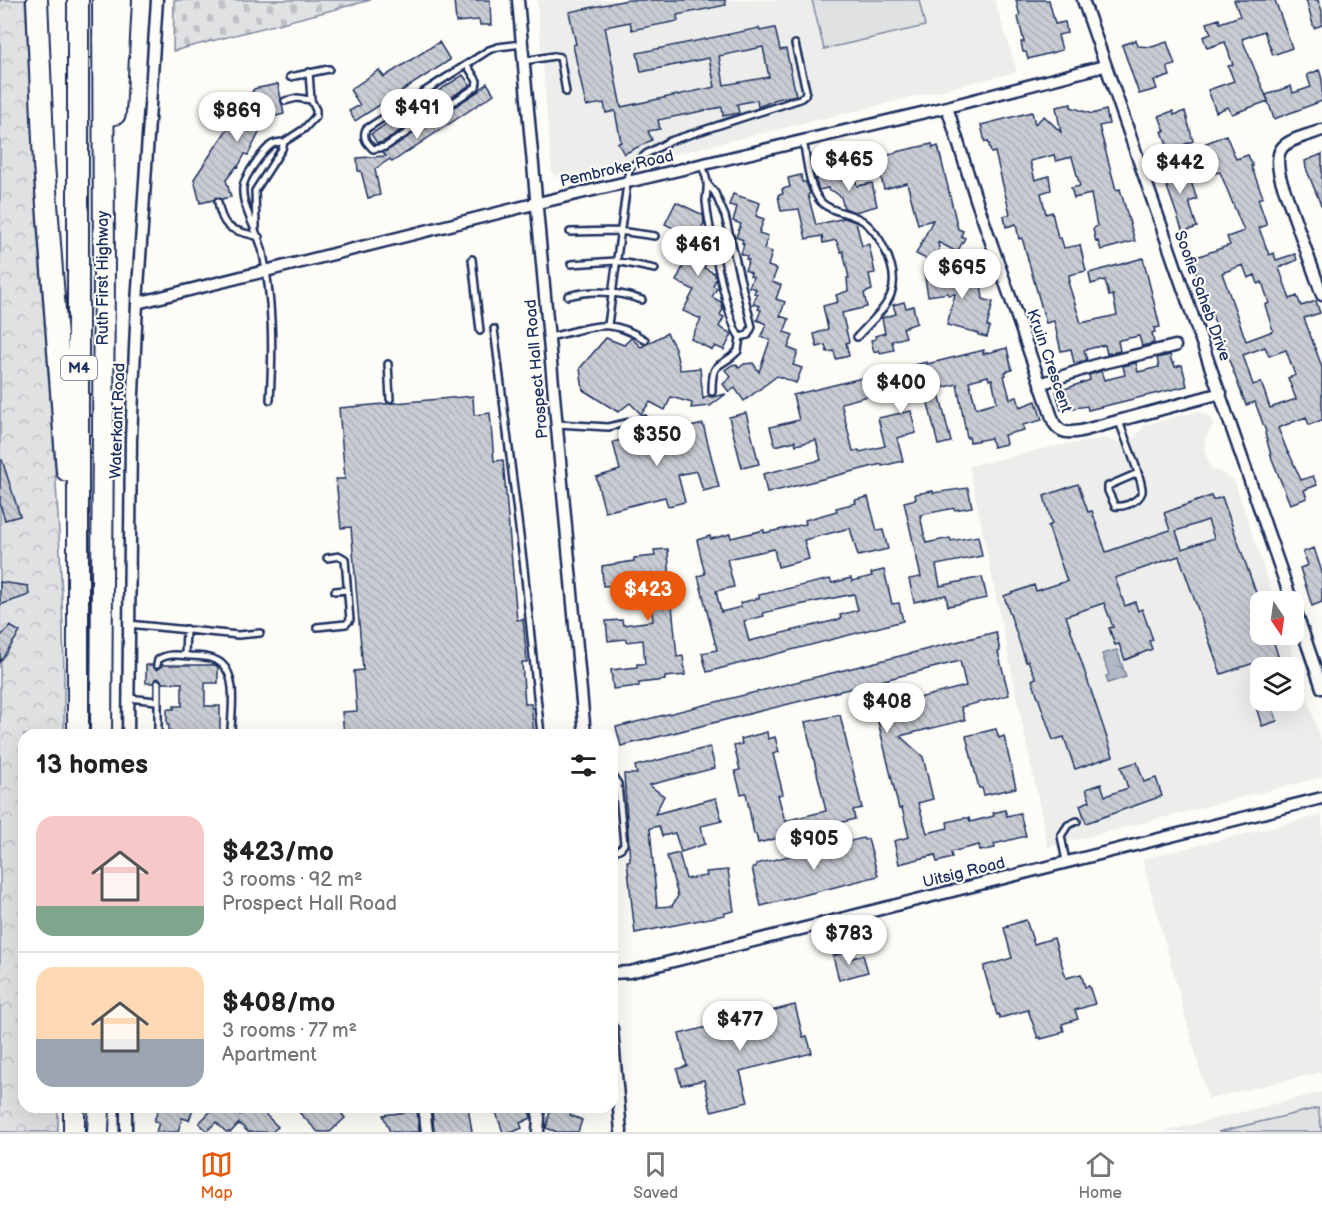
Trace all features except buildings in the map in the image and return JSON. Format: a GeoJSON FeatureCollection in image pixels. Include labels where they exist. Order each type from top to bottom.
{"type":"FeatureCollection","features":[{"type":"Feature","properties":{"kind":"highway"},"geometry":{"type":"LineString","coordinates":[[37,0],[44,164],[79,617]]}},
{"type":"Feature","properties":{"kind":"highway","name":"Ruth First Highway"},"geometry":{"type":"LineString","coordinates":[[78,0],[78,729]]}},
{"type":"Feature","properties":{"kind":"highway","name":"Ruth First Highway"},"geometry":{"type":"LineString","coordinates":[[101,729],[103,0]]}},
{"type":"Feature","properties":{"kind":"highway"},"geometry":{"type":"LineString","coordinates":[[104,271],[114,141],[121,0]]}},
{"type":"Feature","properties":{"kind":"highway"},"geometry":{"type":"LineString","coordinates":[[74,1113],[74,1132]]}},
{"type":"Feature","properties":{"kind":"highway"},"geometry":{"type":"LineString","coordinates":[[98,1132],[99,1113]]}},
{"type":"Feature","properties":{"kind":"street","name":"Waterkant Road"},"geometry":{"type":"LineString","coordinates":[[128,729],[131,439],[137,303],[157,0]]}},
{"type":"Feature","properties":{"kind":"street","name":"Prospect Hall Road"},"geometry":{"type":"LineString","coordinates":[[518,0],[584,729]]}},
{"type":"Feature","properties":{"kind":"street","name":"Soofie Saheb Drive"},"geometry":{"type":"LineString","coordinates":[[1083,0],[1104,66],[1289,591]]}},
{"type":"Feature","properties":{"kind":"street","name":"Pembroke Road"},"geometry":{"type":"LineString","coordinates":[[137,303],[538,203],[947,107],[1104,66]]}},
{"type":"Feature","properties":{"kind":"street","name":"Kruin Crescent"},"geometry":{"type":"LineString","coordinates":[[947,107],[976,199],[1058,430],[1073,433],[1221,393]]}},
{"type":"Feature","properties":{"kind":"street"},"geometry":{"type":"LineString","coordinates":[[1322,130],[1286,143],[1279,151],[1277,162],[1281,180],[1322,294]]}},
{"type":"Feature","properties":{"kind":"street"},"geometry":{"type":"LineString","coordinates":[[1040,384],[1099,364],[1175,346]]}},
{"type":"Feature","properties":{"kind":"street","name":"Soofie Saheb Drive"},"geometry":{"type":"LineString","coordinates":[[1304,635],[1322,688]]}},
{"type":"Feature","properties":{"kind":"street","name":"Uitsig Road"},"geometry":{"type":"LineString","coordinates":[[618,973],[1322,798]]}},
{"type":"Feature","properties":{"kind":"street"},"geometry":{"type":"LineString","coordinates":[[618,1102],[621,1132]]}},
{"type":"Feature","properties":{"kind":"street"},"geometry":{"type":"LineString","coordinates":[[126,1113],[126,1132]]}},
{"type":"Feature","properties":{"kind":"street"},"geometry":{"type":"LineString","coordinates":[[425,1113],[427,1132]]}},
{"type":"Feature","properties":{"kind":"street"},"geometry":{"type":"LineString","coordinates":[[538,1113],[538,1132]]}},
{"type":"Feature","properties":{"kind":"lane"},"geometry":{"type":"LineString","coordinates":[[467,65],[477,81],[476,87],[385,147],[373,149],[365,141],[366,129],[476,57],[498,47],[522,44]]}},
{"type":"Feature","properties":{"kind":"lane"},"geometry":{"type":"LineString","coordinates":[[608,324],[626,182],[632,165],[655,148],[701,130],[795,102],[805,96],[806,90],[795,44]]}},
{"type":"Feature","properties":{"kind":"lane"},"geometry":{"type":"LineString","coordinates":[[524,60],[560,57],[566,92]]}},
{"type":"Feature","properties":{"kind":"lane"},"geometry":{"type":"LineString","coordinates":[[290,77],[328,69]]}},
{"type":"Feature","properties":{"kind":"lane"},"geometry":{"type":"LineString","coordinates":[[270,400],[273,350],[266,271],[259,237],[248,213],[243,189],[248,175],[271,145],[284,142],[304,129],[316,116],[311,99],[309,72]]}},
{"type":"Feature","properties":{"kind":"lane"},"geometry":{"type":"LineString","coordinates":[[285,101],[311,99]]}},
{"type":"Feature","properties":{"kind":"lane"},"geometry":{"type":"LineString","coordinates":[[803,140],[813,188],[817,196],[830,208],[862,220],[872,228],[885,249],[894,275],[891,295],[857,337]]}},
{"type":"Feature","properties":{"kind":"lane"},"geometry":{"type":"LineString","coordinates":[[256,227],[255,191],[284,142]]}},
{"type":"Feature","properties":{"kind":"lane"},"geometry":{"type":"LineString","coordinates":[[258,160],[270,168]]}},
{"type":"Feature","properties":{"kind":"lane"},"geometry":{"type":"LineString","coordinates":[[702,164],[707,183],[706,203],[714,242],[732,323],[740,337]]}},
{"type":"Feature","properties":{"kind":"lane"},"geometry":{"type":"LineString","coordinates":[[707,183],[715,193],[725,216],[752,327],[748,334],[740,337]]}},
{"type":"Feature","properties":{"kind":"lane"},"geometry":{"type":"LineString","coordinates":[[218,202],[221,219],[226,226],[259,237]]}},
{"type":"Feature","properties":{"kind":"lane"},"geometry":{"type":"LineString","coordinates":[[570,232],[619,231],[655,236]]}},
{"type":"Feature","properties":{"kind":"lane"},"geometry":{"type":"LineString","coordinates":[[472,259],[480,331]]}},
{"type":"Feature","properties":{"kind":"lane"},"geometry":{"type":"LineString","coordinates":[[571,264],[616,261],[655,269]]}},
{"type":"Feature","properties":{"kind":"lane"},"geometry":{"type":"LineString","coordinates":[[568,296],[597,291],[612,292],[642,300]]}},
{"type":"Feature","properties":{"kind":"lane"},"geometry":{"type":"LineString","coordinates":[[549,337],[608,324],[630,330],[645,340]]}},
{"type":"Feature","properties":{"kind":"lane"},"geometry":{"type":"LineString","coordinates":[[494,329],[524,568],[540,729]]}},
{"type":"Feature","properties":{"kind":"lane"},"geometry":{"type":"LineString","coordinates":[[712,392],[716,365],[738,351],[740,337]]}},
{"type":"Feature","properties":{"kind":"lane"},"geometry":{"type":"LineString","coordinates":[[388,364],[390,399]]}},
{"type":"Feature","properties":{"kind":"lane"},"geometry":{"type":"LineString","coordinates":[[557,424],[608,427],[644,419]]}},
{"type":"Feature","properties":{"kind":"lane"},"geometry":{"type":"LineString","coordinates":[[1119,421],[1138,473],[1142,486],[1140,497],[1123,506],[1115,507],[1108,486],[1138,473]]}},
{"type":"Feature","properties":{"kind":"lane"},"geometry":{"type":"LineString","coordinates":[[318,627],[348,623],[350,617],[345,560],[340,556],[327,558]]}},
{"type":"Feature","properties":{"kind":"lane"},"geometry":{"type":"LineString","coordinates":[[335,591],[347,590]]}},
{"type":"Feature","properties":{"kind":"lane"},"geometry":{"type":"LineString","coordinates":[[128,624],[238,635],[260,633]]}},
{"type":"Feature","properties":{"kind":"lane"},"geometry":{"type":"LineString","coordinates":[[185,655],[186,629]]}},
{"type":"Feature","properties":{"kind":"lane"},"geometry":{"type":"LineString","coordinates":[[157,665],[158,660],[162,657],[185,655],[205,657],[221,662],[229,673],[231,684],[231,729]]}},
{"type":"Feature","properties":{"kind":"lane"},"geometry":{"type":"LineString","coordinates":[[158,683],[156,701],[158,729]]}},
{"type":"Feature","properties":{"kind":"lane"},"geometry":{"type":"LineString","coordinates":[[128,698],[156,701]]}},
{"type":"Feature","properties":{"kind":"lane"},"geometry":{"type":"LineString","coordinates":[[618,784],[624,844],[618,850]]}},
{"type":"Feature","properties":{"kind":"lane"},"geometry":{"type":"LineString","coordinates":[[1067,863],[1063,830],[1077,821]]}},
{"type":"Feature","properties":{"kind":"shaded area"},"geometry":{"type":"Polygon","coordinates":[[[537,0],[995,0],[1017,72],[563,181],[552,173],[537,0]]]}},
{"type":"Feature","properties":{"kind":"shaded area"},"geometry":{"type":"Polygon","coordinates":[[[1199,411],[1208,415],[1212,421],[1213,425],[1206,437],[1204,450],[1212,471],[1217,470],[1234,480],[1272,591],[1250,591],[1250,645],[1289,645],[1293,657],[1250,657],[1250,711],[1304,711],[1304,688],[1322,742],[1322,777],[1048,847],[969,466],[1052,447],[1106,438],[1120,444],[1136,437],[1135,435],[1144,425],[1199,411]]]}},
{"type":"Feature","properties":{"kind":"shaded area"},"geometry":{"type":"Polygon","coordinates":[[[1322,815],[1322,1072],[1208,1099],[1142,859],[1322,815]]]}},
{"type":"Feature","properties":{"kind":"shaded area"},"geometry":{"type":"Polygon","coordinates":[[[1322,1092],[1322,1132],[1162,1132],[1322,1092]]]}},
{"type":"Feature","properties":{"kind":"green space"},"geometry":{"type":"Polygon","coordinates":[[[0,0],[25,0],[36,211],[60,549],[64,729],[18,729],[18,1113],[58,1113],[58,1132],[0,1132],[0,0]]]}},
{"type":"Feature","properties":{"kind":"green space"},"geometry":{"type":"Polygon","coordinates":[[[174,0],[371,0],[173,51],[174,0]]]}},
{"type":"Feature","properties":{"kind":"green space"},"geometry":{"type":"Polygon","coordinates":[[[812,0],[919,0],[925,26],[824,49],[812,0]]]}},
{"type":"Feature","properties":{"kind":"green space"},"geometry":{"type":"Polygon","coordinates":[[[1318,1108],[1322,1132],[1218,1132],[1318,1108]]]}},
{"type":"Feature","properties":{"kind":"water"},"geometry":{"type":"Polygon","coordinates":[[[1117,650],[1126,677],[1108,683],[1106,676],[1109,675],[1102,654],[1117,650]]]}}]}
